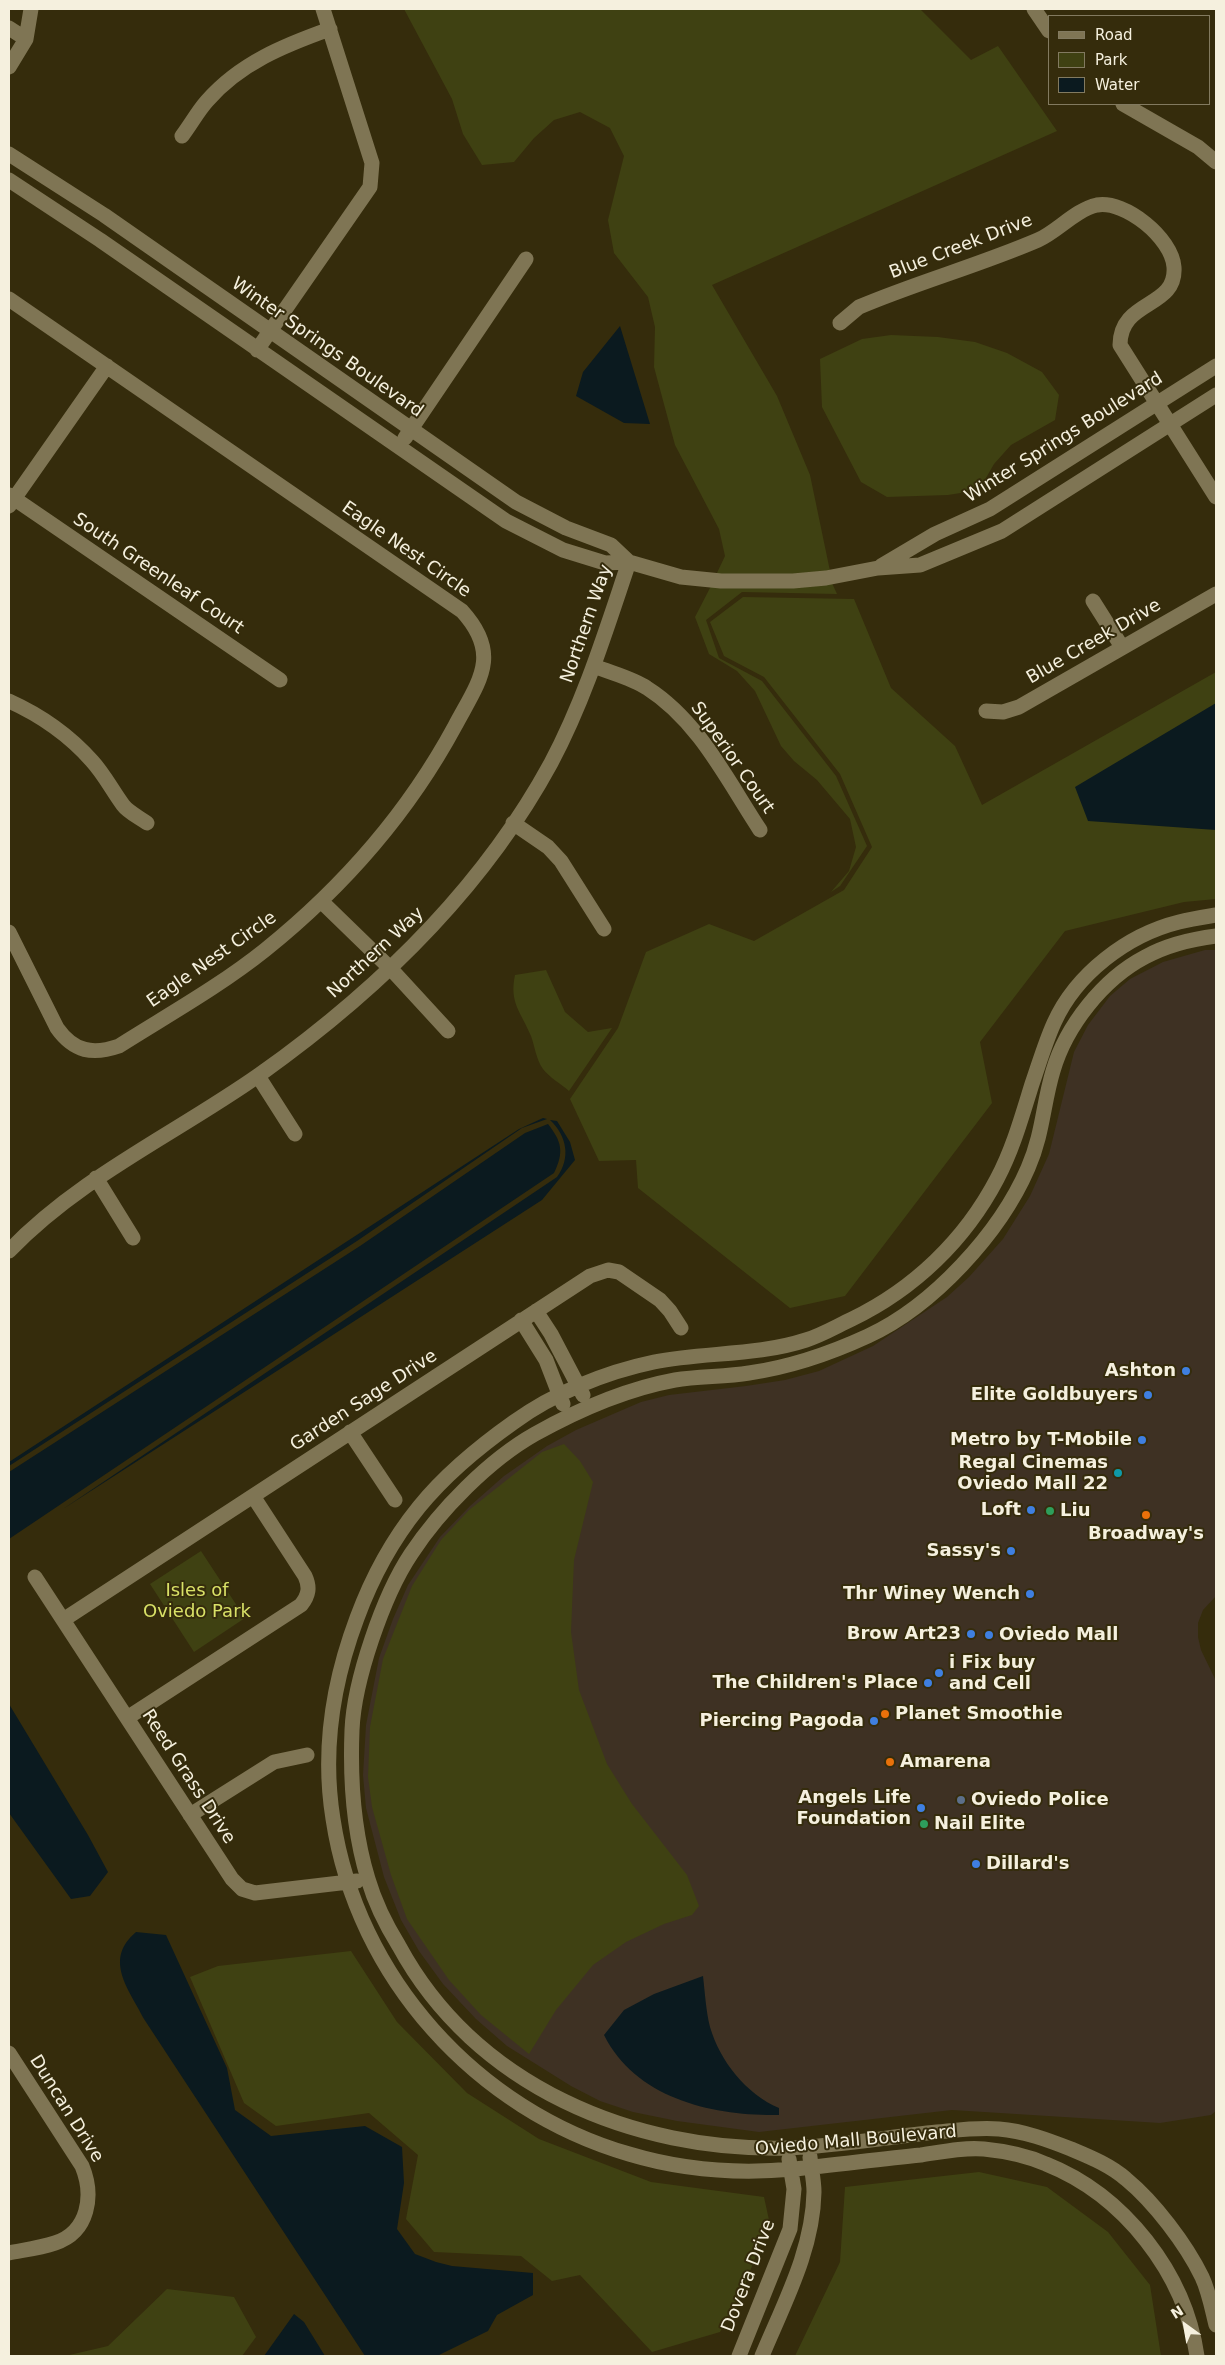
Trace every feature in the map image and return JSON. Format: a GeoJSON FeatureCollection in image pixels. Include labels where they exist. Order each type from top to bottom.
{"type":"FeatureCollection","features":[{"type":"Feature","properties":{"kind":"street"},"geometry":{"type":"LineString","coordinates":[[9,67],[26,39],[31,9]]}},
{"type":"Feature","properties":{"kind":"street"},"geometry":{"type":"LineString","coordinates":[[257,350],[370,187],[372,163],[323,9]]}},
{"type":"Feature","properties":{"kind":"street"},"geometry":{"type":"LineString","coordinates":[[1034,9],[1048,30]]}},
{"type":"Feature","properties":{"kind":"street"},"geometry":{"type":"LineString","coordinates":[[9,28],[26,39]]}},
{"type":"Feature","properties":{"kind":"street"},"geometry":{"type":"LineString","coordinates":[[182,136],[207,102],[227,81],[288,44],[330,29]]}},
{"type":"Feature","properties":{"kind":"street"},"geometry":{"type":"LineString","coordinates":[[1125,105],[1198,146],[1216,162]]}},
{"type":"Feature","properties":{"kind":"street","name":"Winter Springs Boulevard"},"geometry":{"type":"LineString","coordinates":[[9,154],[104,215],[410,430],[516,502],[566,528],[611,545],[628,562]]}},
{"type":"Feature","properties":{"kind":"street","name":"Winter Springs Boulevard"},"geometry":{"type":"LineString","coordinates":[[9,180],[100,240],[506,520],[563,550],[605,563],[628,562],[681,577],[748,582],[793,581],[826,578],[878,568],[920,565],[986,538],[1016,522],[1216,395]]}},
{"type":"Feature","properties":{"kind":"street","name":"Blue Creek Drive"},"geometry":{"type":"LineString","coordinates":[[840,323],[860,307],[1040,239],[1096,206],[1111,205],[1141,219],[1153,230],[1168,249],[1174,264],[1174,277],[1171,288],[1130,318],[1120,332],[1120,345],[1216,497]]}},
{"type":"Feature","properties":{"kind":"street"},"geometry":{"type":"LineString","coordinates":[[398,447],[526,259]]}},
{"type":"Feature","properties":{"kind":"street","name":"Eagle Nest Circle"},"geometry":{"type":"LineString","coordinates":[[9,299],[462,611],[474,624],[484,650],[484,666],[478,682],[443,749],[416,792],[362,859],[322,902],[264,951],[214,986],[120,1046],[102,1051],[90,1051],[66,1040],[9,932]]}},
{"type":"Feature","properties":{"kind":"street"},"geometry":{"type":"LineString","coordinates":[[10,500],[107,366]]}},
{"type":"Feature","properties":{"kind":"street","name":"Winter Springs Boulevard"},"geometry":{"type":"LineString","coordinates":[[878,568],[935,534],[1002,502],[1216,366]]}},
{"type":"Feature","properties":{"kind":"street","name":"South Greenleaf Court"},"geometry":{"type":"LineString","coordinates":[[10,500],[280,680]]}},
{"type":"Feature","properties":{"kind":"street"},"geometry":{"type":"LineString","coordinates":[[1002,502],[1016,522]]}},
{"type":"Feature","properties":{"kind":"street","name":"Northern Way"},"geometry":{"type":"LineString","coordinates":[[9,1251],[31,1228],[96,1178],[258,1076],[358,999],[391,969],[437,922],[474,878],[513,823],[551,763],[594,666],[628,562]]}},
{"type":"Feature","properties":{"kind":"street","name":"Blue Creek Drive"},"geometry":{"type":"LineString","coordinates":[[986,711],[1003,712],[1019,707],[1216,594]]}},
{"type":"Feature","properties":{"kind":"street"},"geometry":{"type":"LineString","coordinates":[[1093,601],[1122,647]]}},
{"type":"Feature","properties":{"kind":"street","name":"Superior Court"},"geometry":{"type":"LineString","coordinates":[[594,666],[645,687],[672,705],[694,729],[760,830]]}},
{"type":"Feature","properties":{"kind":"street"},"geometry":{"type":"LineString","coordinates":[[9,701],[48,722],[72,741],[93,761],[124,806],[147,823]]}},
{"type":"Feature","properties":{"kind":"street"},"geometry":{"type":"LineString","coordinates":[[513,823],[548,847],[561,861],[604,929]]}},
{"type":"Feature","properties":{"kind":"street"},"geometry":{"type":"LineString","coordinates":[[322,902],[391,969],[448,1031]]}},
{"type":"Feature","properties":{"kind":"street","name":"Oviedo Mall Boulevard"},"geometry":{"type":"LineString","coordinates":[[1197,2356],[1186,2314],[1172,2278],[1149,2244],[1108,2200],[1088,2184],[1042,2162],[981,2148],[811,2166],[790,2170],[706,2170],[635,2156],[576,2136],[518,2104],[477,2075],[440,2038],[403,1992],[374,1943],[347,1882],[332,1818],[330,1730],[337,1684],[349,1639],[366,1594],[417,1509],[456,1468],[517,1420],[578,1387],[656,1362],[760,1350],[805,1340],[862,1314],[907,1286],[944,1255],[975,1215],[996,1180],[1015,1137],[1055,1020],[1072,993],[1100,963],[1140,936],[1176,922],[1216,915]]}},
{"type":"Feature","properties":{"kind":"street","name":"Oviedo Mall Boulevard"},"geometry":{"type":"LineString","coordinates":[[1216,936],[1178,944],[1142,958],[1110,982],[1086,1009],[1068,1037],[1053,1070],[1041,1133],[1027,1172],[997,1221],[969,1256],[922,1302],[879,1331],[830,1354],[787,1367],[743,1374],[677,1380],[633,1391],[591,1406],[530,1436],[491,1465],[444,1511],[409,1557],[382,1614],[362,1673],[353,1714],[351,1765],[356,1828],[368,1879],[382,1916],[408,1963],[434,1999],[472,2042],[529,2082],[590,2114],[638,2130],[696,2143],[787,2148],[964,2129],[1002,2129],[1040,2137],[1098,2160],[1125,2178],[1163,2218],[1201,2275],[1216,2324]]}},
{"type":"Feature","properties":{"kind":"street"},"geometry":{"type":"LineString","coordinates":[[258,1076],[294,1134]]}},
{"type":"Feature","properties":{"kind":"street"},"geometry":{"type":"LineString","coordinates":[[96,1178],[133,1238]]}},
{"type":"Feature","properties":{"kind":"street","name":"Garden Sage Drive"},"geometry":{"type":"LineString","coordinates":[[63,1620],[590,1276],[608,1270],[619,1272],[660,1300],[681,1328]]}},
{"type":"Feature","properties":{"kind":"street"},"geometry":{"type":"LineString","coordinates":[[536,1311],[561,1353],[578,1387],[591,1406]]}},
{"type":"Feature","properties":{"kind":"street"},"geometry":{"type":"LineString","coordinates":[[521,1320],[546,1360],[568,1417]]}},
{"type":"Feature","properties":{"kind":"street"},"geometry":{"type":"LineString","coordinates":[[546,1360],[561,1353]]}},
{"type":"Feature","properties":{"kind":"street"},"geometry":{"type":"LineString","coordinates":[[350,1432],[395,1500]]}},
{"type":"Feature","properties":{"kind":"street"},"geometry":{"type":"LineString","coordinates":[[127,1718],[301,1605],[308,1597],[309,1585],[305,1576],[253,1496]]}},
{"type":"Feature","properties":{"kind":"street","name":"Reed Grass Drive"},"geometry":{"type":"LineString","coordinates":[[35,1576],[232,1879],[242,1888],[255,1893],[368,1879]]}},
{"type":"Feature","properties":{"kind":"street"},"geometry":{"type":"LineString","coordinates":[[190,1815],[274,1762],[307,1755]]}},
{"type":"Feature","properties":{"kind":"street","name":"Duncan Drive"},"geometry":{"type":"LineString","coordinates":[[9,2053],[82,2166],[88,2181],[89,2194],[83,2218],[76,2230],[67,2238],[54,2244],[9,2253]]}},
{"type":"Feature","properties":{"kind":"street"},"geometry":{"type":"LineString","coordinates":[[762,2356],[795,2280],[810,2230],[814,2191],[809,2146]]}},
{"type":"Feature","properties":{"kind":"street","name":"Dovera Drive"},"geometry":{"type":"LineString","coordinates":[[739,2356],[790,2229],[794,2190],[787,2148]]}},
{"type":"Feature","properties":{"kind":"street"},"geometry":{"type":"LineString","coordinates":[[1088,2184],[1098,2160]]}},
{"type":"Feature","properties":{"kind":"street"},"geometry":{"type":"LineString","coordinates":[[1108,2200],[1125,2178]]}},
{"type":"Feature","properties":{"kind":"shaded area","name":"Oviedo Mall"},"geometry":{"type":"Polygon","coordinates":[[[1205,950],[1216,950],[1216,1596],[1203,1610],[1198,1623],[1198,1637],[1201,1650],[1216,1681],[1216,2111],[1211,2115],[1160,2123],[952,2110],[759,2132],[677,2121],[633,2112],[600,2101],[571,2086],[507,2046],[476,2019],[443,1984],[419,1951],[401,1920],[384,1877],[366,1808],[363,1775],[366,1725],[379,1658],[408,1585],[440,1537],[470,1506],[504,1476],[547,1446],[576,1430],[641,1402],[669,1395],[785,1380],[819,1371],[873,1346],[947,1297],[969,1277],[1003,1239],[1030,1196],[1049,1154],[1074,1052],[1088,1025],[1110,996],[1130,979],[1163,962],[1205,950]]]}},
{"type":"Feature","properties":{"kind":"green space"},"geometry":{"type":"Polygon","coordinates":[[[404,9],[920,9],[971,60],[998,46],[1057,131],[712,285],[777,396],[810,475],[830,571],[792,575],[716,575],[725,556],[719,529],[675,445],[654,367],[655,327],[648,297],[614,253],[608,220],[624,156],[610,128],[580,112],[554,120],[534,138],[514,162],[482,165],[463,134],[452,99],[404,9]]]}},
{"type":"Feature","properties":{"kind":"green space"},"geometry":{"type":"Polygon","coordinates":[[[891,335],[938,337],[975,342],[1007,353],[1042,372],[1059,395],[1055,420],[1011,445],[994,464],[979,490],[948,495],[887,497],[861,482],[822,407],[820,359],[862,339],[891,335]]]}},
{"type":"Feature","properties":{"kind":"green space"},"geometry":{"type":"Polygon","coordinates":[[[832,583],[837,594],[742,592],[706,620],[719,658],[762,681],[836,776],[867,846],[840,886],[831,892],[849,871],[856,847],[850,819],[817,780],[794,761],[781,746],[755,691],[737,671],[709,654],[695,617],[711,586],[832,583]]]}},
{"type":"Feature","properties":{"kind":"green space"},"geometry":{"type":"Polygon","coordinates":[[[743,597],[854,599],[891,688],[955,746],[982,805],[1216,672],[1216,899],[1184,902],[1065,931],[980,1042],[992,1103],[845,1296],[790,1308],[638,1188],[636,1160],[599,1161],[570,1099],[618,1028],[646,952],[709,924],[754,941],[844,890],[872,847],[840,774],[764,677],[724,656],[710,622],[743,597]]]}},
{"type":"Feature","properties":{"kind":"green space"},"geometry":{"type":"Polygon","coordinates":[[[546,970],[565,1012],[588,1032],[612,1028],[569,1091],[543,1069],[515,1000],[515,975],[546,970]]]}},
{"type":"Feature","properties":{"kind":"green space"},"geometry":{"type":"Polygon","coordinates":[[[564,1444],[580,1461],[593,1482],[574,1560],[571,1632],[579,1690],[607,1764],[632,1804],[687,1875],[699,1906],[692,1915],[664,1924],[626,1942],[593,1965],[556,2010],[529,2054],[481,2015],[449,1980],[407,1919],[391,1875],[372,1807],[368,1777],[370,1727],[383,1659],[412,1586],[441,1540],[469,1510],[542,1452],[564,1444]]]}},
{"type":"Feature","properties":{"kind":"green space","name":"Isles of Oviedo Park"},"geometry":{"type":"Polygon","coordinates":[[[201,1551],[245,1618],[194,1652],[150,1584],[201,1551]]]}},
{"type":"Feature","properties":{"kind":"green space"},"geometry":{"type":"Polygon","coordinates":[[[351,1951],[397,2022],[467,2093],[539,2139],[651,2182],[764,2197],[769,2220],[745,2285],[720,2332],[652,2352],[580,2275],[552,2281],[521,2256],[434,2252],[406,2219],[418,2155],[369,2113],[276,2126],[244,2103],[190,1977],[218,1966],[351,1951]]]}},
{"type":"Feature","properties":{"kind":"green space"},"geometry":{"type":"Polygon","coordinates":[[[979,2172],[1047,2187],[1108,2232],[1150,2285],[1161,2356],[795,2356],[840,2262],[845,2187],[979,2172]]]}},
{"type":"Feature","properties":{"kind":"green space"},"geometry":{"type":"Polygon","coordinates":[[[167,2289],[234,2297],[256,2337],[242,2356],[65,2356],[108,2346],[167,2289]]]}},
{"type":"Feature","properties":{"kind":"water"},"geometry":{"type":"Polygon","coordinates":[[[620,326],[650,424],[624,423],[576,396],[583,372],[620,326]]]}},
{"type":"Feature","properties":{"kind":"water"},"geometry":{"type":"Polygon","coordinates":[[[1216,703],[1216,830],[1088,821],[1075,787],[1216,703]]]}},
{"type":"Feature","properties":{"kind":"water"},"geometry":{"type":"Polygon","coordinates":[[[543,1118],[547,1119],[522,1128],[357,1241],[9,1466],[9,1462],[519,1129],[543,1118]]]}},
{"type":"Feature","properties":{"kind":"water"},"geometry":{"type":"Polygon","coordinates":[[[550,1120],[557,1121],[570,1142],[575,1160],[542,1200],[63,1509],[557,1177],[564,1162],[565,1147],[560,1133],[550,1120]]]}},
{"type":"Feature","properties":{"kind":"water"},"geometry":{"type":"Polygon","coordinates":[[[548,1124],[556,1136],[560,1147],[559,1159],[554,1173],[9,1539],[9,1472],[360,1246],[525,1133],[548,1124]]]}},
{"type":"Feature","properties":{"kind":"water"},"geometry":{"type":"Polygon","coordinates":[[[9,1704],[88,1835],[108,1872],[90,1896],[71,1899],[9,1813],[9,1704]]]}},
{"type":"Feature","properties":{"kind":"water"},"geometry":{"type":"Polygon","coordinates":[[[136,1932],[166,1935],[227,2068],[235,2110],[271,2136],[365,2126],[402,2147],[404,2183],[397,2229],[415,2254],[452,2266],[533,2273],[533,2295],[497,2315],[488,2331],[437,2356],[365,2356],[144,2019],[126,1986],[120,1964],[121,1953],[126,1943],[136,1932]]]}},
{"type":"Feature","properties":{"kind":"water"},"geometry":{"type":"Polygon","coordinates":[[[703,1976],[710,2027],[720,2052],[745,2085],[767,2102],[779,2108],[779,2115],[728,2112],[703,2107],[656,2089],[636,2075],[618,2057],[604,2035],[624,2010],[654,1994],[703,1976]]]}},
{"type":"Feature","properties":{"kind":"water"},"geometry":{"type":"Polygon","coordinates":[[[294,2314],[304,2322],[325,2356],[264,2356],[294,2314]]]}},
{"type":"Feature","properties":{"kind":"place","name":"Ashton"},"geometry":{"type":"Point","coordinates":[1186,1371]}},
{"type":"Feature","properties":{"kind":"place","name":"Elite Goldbuyers"},"geometry":{"type":"Point","coordinates":[1148,1395]}},
{"type":"Feature","properties":{"kind":"place","name":"Metro by T-Mobile"},"geometry":{"type":"Point","coordinates":[1142,1440]}},
{"type":"Feature","properties":{"kind":"place","name":"Regal Cinemas Oviedo Mall 22"},"geometry":{"type":"Point","coordinates":[1118,1473]}},
{"type":"Feature","properties":{"kind":"place","name":"Loft"},"geometry":{"type":"Point","coordinates":[1031,1510]}},
{"type":"Feature","properties":{"kind":"place","name":"Liu"},"geometry":{"type":"Point","coordinates":[1050,1511]}},
{"type":"Feature","properties":{"kind":"place","name":"Broadway's"},"geometry":{"type":"Point","coordinates":[1146,1515]}},
{"type":"Feature","properties":{"kind":"place","name":"Sassy's"},"geometry":{"type":"Point","coordinates":[1011,1551]}},
{"type":"Feature","properties":{"kind":"place","name":"Thr Winey Wench"},"geometry":{"type":"Point","coordinates":[1030,1594]}},
{"type":"Feature","properties":{"kind":"place","name":"Brow Art23"},"geometry":{"type":"Point","coordinates":[971,1634]}},
{"type":"Feature","properties":{"kind":"place","name":"Oviedo Mall"},"geometry":{"type":"Point","coordinates":[989,1635]}},
{"type":"Feature","properties":{"kind":"place","name":"i Fix buy and Cell"},"geometry":{"type":"Point","coordinates":[939,1673]}},
{"type":"Feature","properties":{"kind":"place","name":"The Children's Place"},"geometry":{"type":"Point","coordinates":[928,1683]}},
{"type":"Feature","properties":{"kind":"place","name":"Planet Smoothie"},"geometry":{"type":"Point","coordinates":[885,1714]}},
{"type":"Feature","properties":{"kind":"place","name":"Piercing Pagoda"},"geometry":{"type":"Point","coordinates":[874,1721]}},
{"type":"Feature","properties":{"kind":"place","name":"Amarena"},"geometry":{"type":"Point","coordinates":[890,1762]}},
{"type":"Feature","properties":{"kind":"place","name":"Oviedo Police"},"geometry":{"type":"Point","coordinates":[961,1800]}},
{"type":"Feature","properties":{"kind":"place","name":"Angels Life Foundation"},"geometry":{"type":"Point","coordinates":[921,1808]}},
{"type":"Feature","properties":{"kind":"place","name":"Nail Elite"},"geometry":{"type":"Point","coordinates":[924,1824]}},
{"type":"Feature","properties":{"kind":"place","name":"Dillard's"},"geometry":{"type":"Point","coordinates":[976,1864]}}]}
